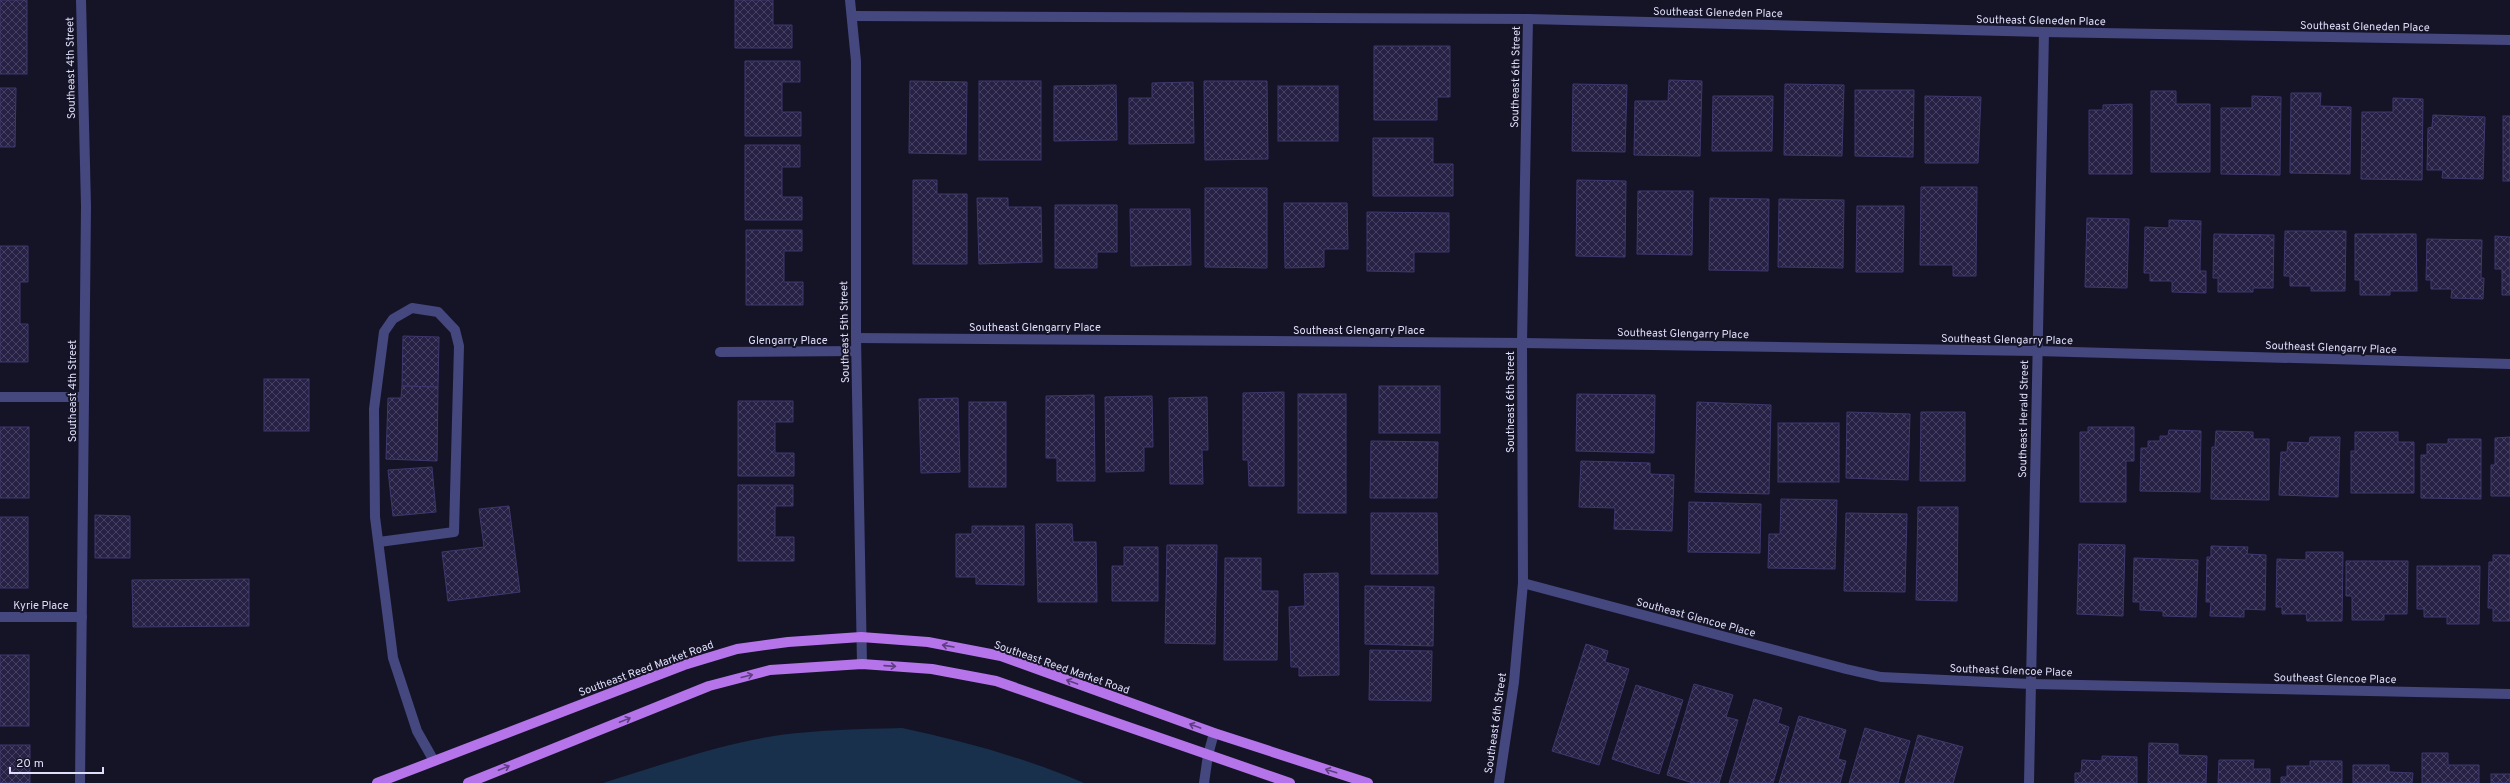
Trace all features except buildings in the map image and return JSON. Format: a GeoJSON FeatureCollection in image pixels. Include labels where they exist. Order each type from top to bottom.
{"type":"FeatureCollection","features":[{"type":"Feature","properties":{"kind":"main road","name":"Southeast Reed Market Road"},"geometry":{"type":"LineString","coordinates":[[377,783],[684,665],[737,649],[788,642],[861,637],[928,642],[1001,656],[1214,733],[1368,783]]}},
{"type":"Feature","properties":{"kind":"main road"},"geometry":{"type":"LineString","coordinates":[[468,783],[709,686],[770,670],[862,664],[932,669],[996,681],[1290,783]]}},
{"type":"Feature","properties":{"kind":"street","name":"Southeast 4th Street"},"geometry":{"type":"LineString","coordinates":[[80,783],[86,206],[81,0]]}},
{"type":"Feature","properties":{"kind":"street","name":"Southeast 5th Street"},"geometry":{"type":"LineString","coordinates":[[850,0],[853,16],[856,61],[856,351],[862,664]]}},
{"type":"Feature","properties":{"kind":"street","name":"Southeast Gleneden Place"},"geometry":{"type":"LineString","coordinates":[[853,16],[1528,19],[2044,32],[2510,40]]}},
{"type":"Feature","properties":{"kind":"street","name":"Southeast 6th Street"},"geometry":{"type":"LineString","coordinates":[[1499,783],[1510,719],[1523,583],[1522,343],[1528,19]]}},
{"type":"Feature","properties":{"kind":"street","name":"Southeast Herald Street"},"geometry":{"type":"LineString","coordinates":[[2029,783],[2044,32]]}},
{"type":"Feature","properties":{"kind":"street"},"geometry":{"type":"LineString","coordinates":[[379,542],[454,532],[459,346],[455,330],[438,312],[412,308],[393,319],[384,332],[374,409],[375,517],[393,658],[417,731],[434,761]]}},
{"type":"Feature","properties":{"kind":"street","name":"Southeast Glengarry Place"},"geometry":{"type":"LineString","coordinates":[[856,338],[1522,343],[2037,351],[2510,364]]}},
{"type":"Feature","properties":{"kind":"street","name":"Glengarry Place"},"geometry":{"type":"LineString","coordinates":[[720,352],[856,351]]}},
{"type":"Feature","properties":{"kind":"street"},"geometry":{"type":"LineString","coordinates":[[0,397],[83,397]]}},
{"type":"Feature","properties":{"kind":"street","name":"Southeast Glencoe Place"},"geometry":{"type":"LineString","coordinates":[[1523,583],[1874,675],[2031,684],[2510,694]]}},
{"type":"Feature","properties":{"kind":"street","name":"Kyrie Place"},"geometry":{"type":"LineString","coordinates":[[0,617],[82,617]]}},
{"type":"Feature","properties":{"kind":"street"},"geometry":{"type":"LineString","coordinates":[[1204,783],[1208,755],[1214,733]]}},
{"type":"Feature","properties":{"kind":"water"},"geometry":{"type":"Polygon","coordinates":[[[902,728],[994,751],[1084,783],[603,783],[713,749],[758,739],[810,732],[902,728]]]}}]}
